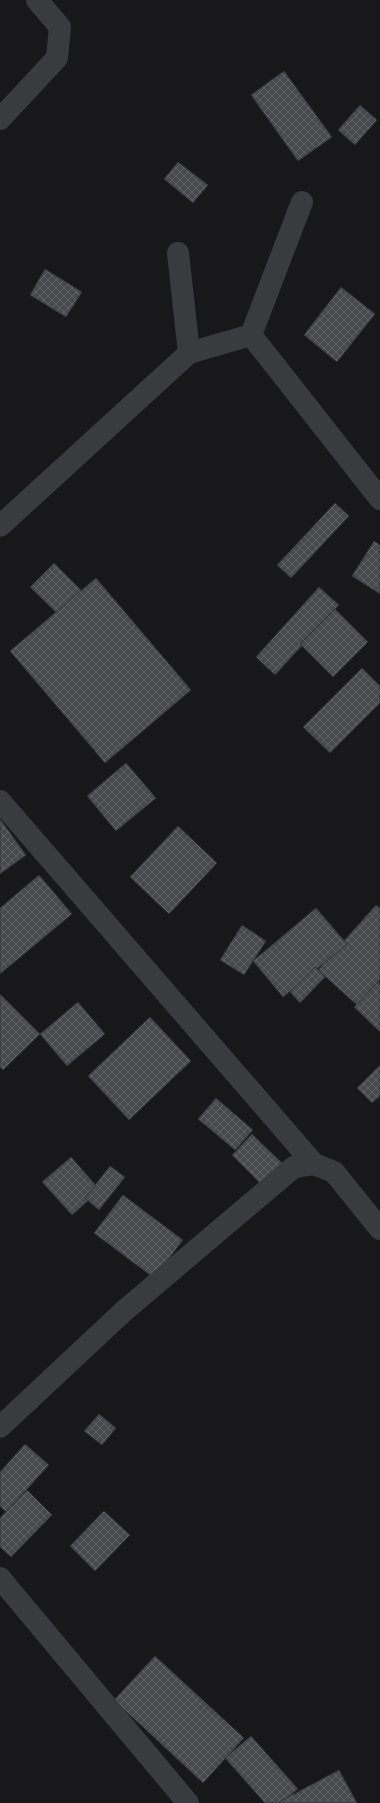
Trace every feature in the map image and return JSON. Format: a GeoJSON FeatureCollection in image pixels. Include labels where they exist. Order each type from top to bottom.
{"type":"FeatureCollection","features":[{"type":"Feature","properties":{"kind":"street"},"geometry":{"type":"LineString","coordinates":[[0,119],[57,58],[60,27],[37,0]]}},
{"type":"Feature","properties":{"kind":"street"},"geometry":{"type":"LineString","coordinates":[[251,335],[302,202]]}},
{"type":"Feature","properties":{"kind":"street"},"geometry":{"type":"LineString","coordinates":[[178,253],[189,353]]}},
{"type":"Feature","properties":{"kind":"street"},"geometry":{"type":"LineString","coordinates":[[0,526],[189,353],[251,335]]}},
{"type":"Feature","properties":{"kind":"street"},"geometry":{"type":"LineString","coordinates":[[251,335],[380,499]]}},
{"type":"Feature","properties":{"kind":"street"},"geometry":{"type":"LineString","coordinates":[[0,801],[314,1164],[334,1172],[380,1229]]}},
{"type":"Feature","properties":{"kind":"street"},"geometry":{"type":"LineString","coordinates":[[0,1427],[124,1311],[294,1167],[314,1164]]}},
{"type":"Feature","properties":{"kind":"street"},"geometry":{"type":"LineString","coordinates":[[0,1578],[188,1803]]}},
{"type":"Feature","properties":{"kind":"building"},"geometry":{"type":"Polygon","coordinates":[[[284,71],[332,137],[298,161],[251,95],[284,71]]]}},
{"type":"Feature","properties":{"kind":"building"},"geometry":{"type":"Polygon","coordinates":[[[360,105],[377,120],[355,145],[338,130],[360,105]]]}},
{"type":"Feature","properties":{"kind":"building"},"geometry":{"type":"Polygon","coordinates":[[[178,162],[208,185],[193,203],[164,179],[178,162]]]}},
{"type":"Feature","properties":{"kind":"building"},"geometry":{"type":"Polygon","coordinates":[[[45,269],[82,292],[66,317],[30,295],[45,269]]]}},
{"type":"Feature","properties":{"kind":"building"},"geometry":{"type":"Polygon","coordinates":[[[341,287],[375,314],[337,362],[304,335],[341,287]]]}},
{"type":"Feature","properties":{"kind":"building"},"geometry":{"type":"Polygon","coordinates":[[[335,503],[349,516],[291,578],[277,565],[335,503]]]}},
{"type":"Feature","properties":{"kind":"building"},"geometry":{"type":"Polygon","coordinates":[[[374,541],[380,545],[380,594],[352,576],[374,541]]]}},
{"type":"Feature","properties":{"kind":"building"},"geometry":{"type":"Polygon","coordinates":[[[54,563],[92,601],[68,624],[30,587],[54,563]]]}},
{"type":"Feature","properties":{"kind":"building"},"geometry":{"type":"Polygon","coordinates":[[[96,578],[191,690],[105,763],[10,651],[96,578]]]}},
{"type":"Feature","properties":{"kind":"building"},"geometry":{"type":"Polygon","coordinates":[[[319,587],[339,605],[275,675],[256,657],[319,587]]]}},
{"type":"Feature","properties":{"kind":"building"},"geometry":{"type":"Polygon","coordinates":[[[335,609],[368,642],[333,677],[300,644],[335,609]]]}},
{"type":"Feature","properties":{"kind":"building"},"geometry":{"type":"Polygon","coordinates":[[[362,668],[380,686],[380,703],[330,753],[303,727],[362,668]]]}},
{"type":"Feature","properties":{"kind":"building"},"geometry":{"type":"Polygon","coordinates":[[[126,763],[156,798],[116,831],[87,796],[126,763]]]}},
{"type":"Feature","properties":{"kind":"building"},"geometry":{"type":"Polygon","coordinates":[[[0,819],[26,855],[0,874],[0,819]]]}},
{"type":"Feature","properties":{"kind":"building"},"geometry":{"type":"Polygon","coordinates":[[[178,826],[217,863],[169,914],[130,877],[178,826]]]}},
{"type":"Feature","properties":{"kind":"building"},"geometry":{"type":"Polygon","coordinates":[[[39,875],[72,914],[0,974],[0,908],[39,875]]]}},
{"type":"Feature","properties":{"kind":"building"},"geometry":{"type":"Polygon","coordinates":[[[376,905],[380,908],[380,980],[357,1005],[318,970],[376,905]]]}},
{"type":"Feature","properties":{"kind":"building"},"geometry":{"type":"Polygon","coordinates":[[[316,908],[347,944],[283,997],[253,961],[316,908]]]}},
{"type":"Feature","properties":{"kind":"building"},"geometry":{"type":"Polygon","coordinates":[[[242,925],[266,941],[244,975],[220,960],[242,925]]]}},
{"type":"Feature","properties":{"kind":"building"},"geometry":{"type":"Polygon","coordinates":[[[315,967],[325,977],[300,1003],[290,992],[315,967]]]}},
{"type":"Feature","properties":{"kind":"building"},"geometry":{"type":"Polygon","coordinates":[[[378,982],[380,984],[380,1032],[354,1007],[378,982]]]}},
{"type":"Feature","properties":{"kind":"building"},"geometry":{"type":"Polygon","coordinates":[[[0,994],[40,1034],[3,1070],[0,1067],[0,994]]]}},
{"type":"Feature","properties":{"kind":"building"},"geometry":{"type":"Polygon","coordinates":[[[78,1002],[105,1034],[67,1066],[40,1034],[78,1002]]]}},
{"type":"Feature","properties":{"kind":"building"},"geometry":{"type":"Polygon","coordinates":[[[150,1017],[191,1061],[129,1120],[88,1076],[150,1017]]]}},
{"type":"Feature","properties":{"kind":"building"},"geometry":{"type":"Polygon","coordinates":[[[380,1065],[380,1096],[372,1103],[357,1088],[380,1065]]]}},
{"type":"Feature","properties":{"kind":"building"},"geometry":{"type":"Polygon","coordinates":[[[216,1098],[253,1130],[235,1150],[198,1119],[216,1098]]]}},
{"type":"Feature","properties":{"kind":"building"},"geometry":{"type":"Polygon","coordinates":[[[252,1134],[283,1164],[262,1185],[232,1155],[252,1134]]]}},
{"type":"Feature","properties":{"kind":"building"},"geometry":{"type":"Polygon","coordinates":[[[71,1157],[100,1190],[72,1215],[42,1182],[71,1157]]]}},
{"type":"Feature","properties":{"kind":"building"},"geometry":{"type":"Polygon","coordinates":[[[110,1166],[125,1177],[99,1210],[85,1198],[110,1166]]]}},
{"type":"Feature","properties":{"kind":"building"},"geometry":{"type":"Polygon","coordinates":[[[123,1195],[183,1240],[154,1278],[94,1233],[123,1195]]]}},
{"type":"Feature","properties":{"kind":"building"},"geometry":{"type":"Polygon","coordinates":[[[99,1414],[116,1428],[102,1445],[84,1431],[99,1414]]]}},
{"type":"Feature","properties":{"kind":"building"},"geometry":{"type":"Polygon","coordinates":[[[25,1444],[49,1465],[6,1512],[0,1506],[0,1472],[25,1444]]]}},
{"type":"Feature","properties":{"kind":"building"},"geometry":{"type":"Polygon","coordinates":[[[27,1490],[52,1515],[11,1557],[0,1547],[0,1518],[27,1490]]]}},
{"type":"Feature","properties":{"kind":"building"},"geometry":{"type":"Polygon","coordinates":[[[104,1511],[130,1535],[95,1571],[70,1546],[104,1511]]]}},
{"type":"Feature","properties":{"kind":"building"},"geometry":{"type":"Polygon","coordinates":[[[155,1656],[244,1738],[203,1783],[114,1700],[155,1656]]]}},
{"type":"Feature","properties":{"kind":"building"},"geometry":{"type":"Polygon","coordinates":[[[251,1736],[298,1789],[281,1803],[265,1803],[225,1758],[251,1736]]]}},
{"type":"Feature","properties":{"kind":"building"},"geometry":{"type":"Polygon","coordinates":[[[339,1770],[357,1803],[279,1803],[279,1802],[339,1770]]]}}]}
